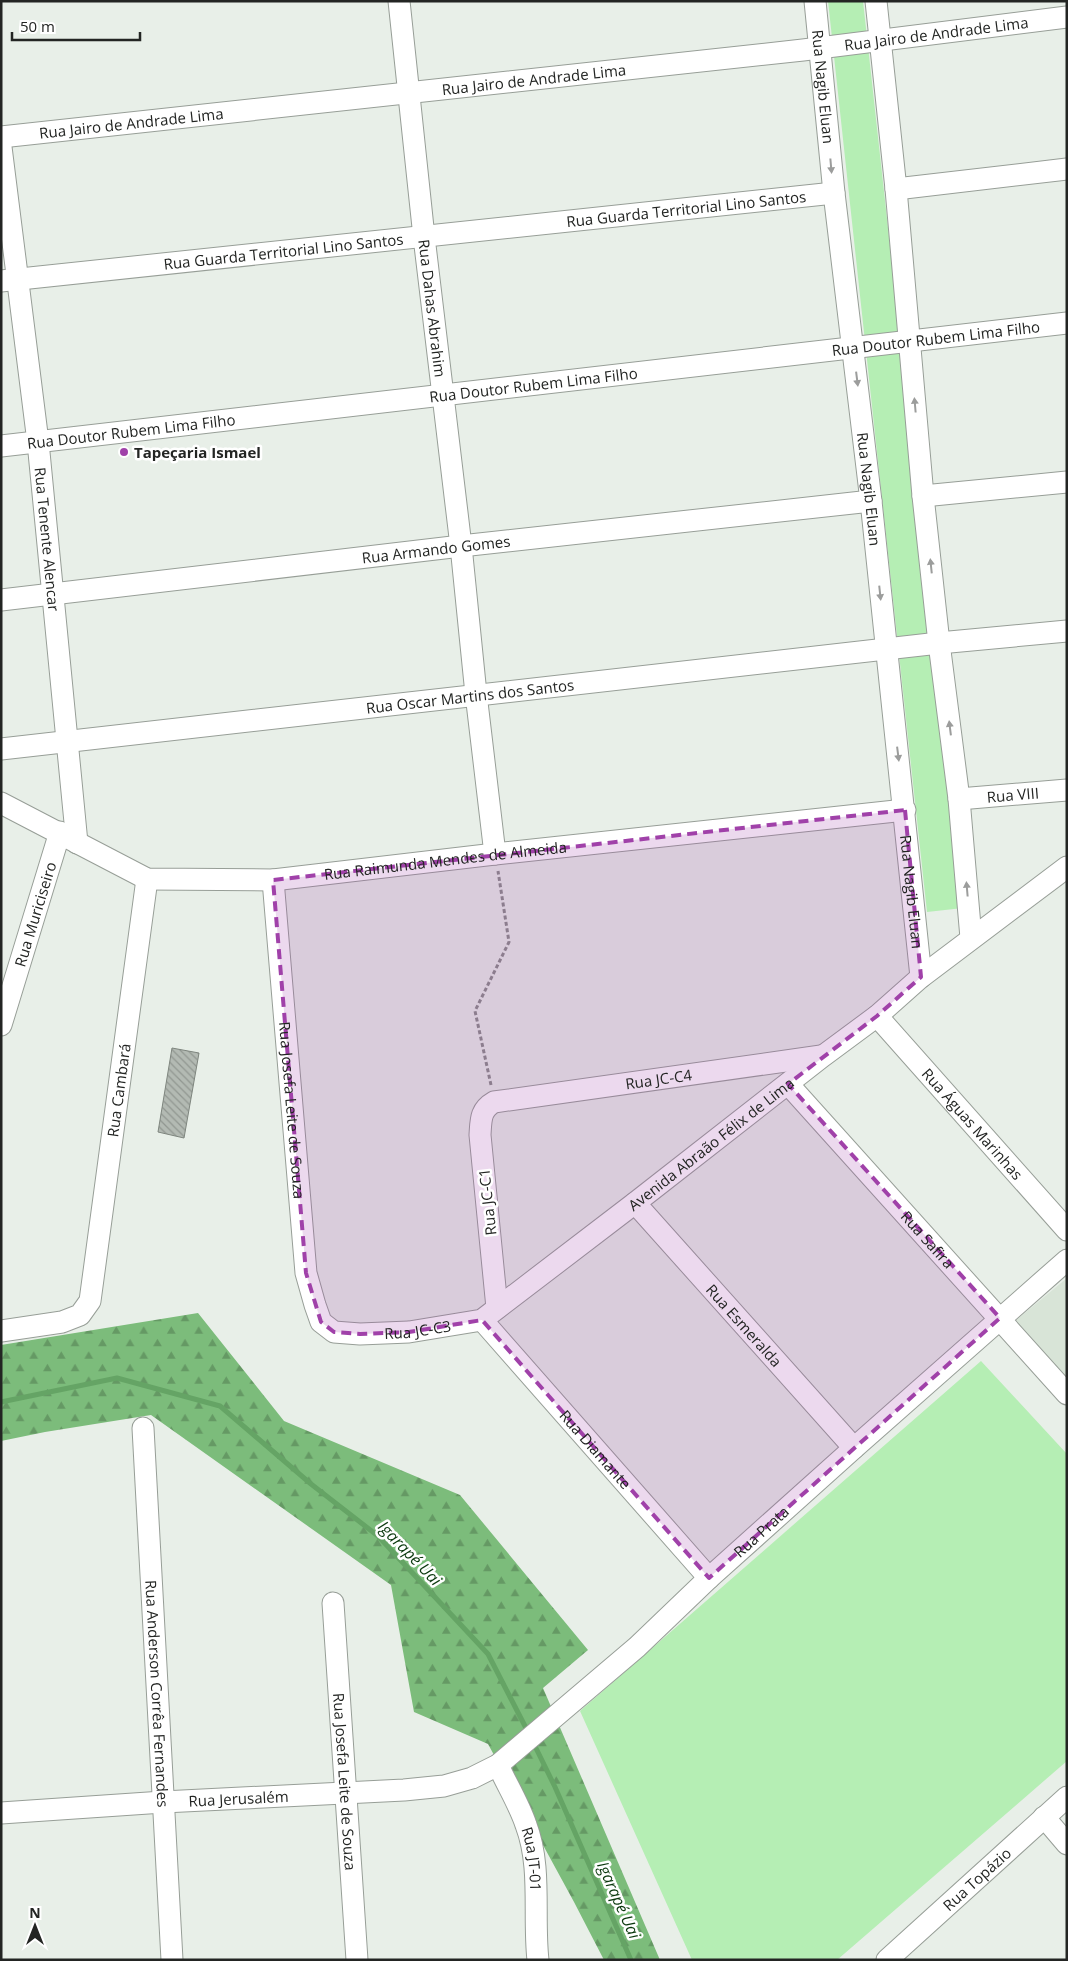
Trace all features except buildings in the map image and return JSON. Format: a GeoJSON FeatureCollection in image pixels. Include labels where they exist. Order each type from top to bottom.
{"type":"FeatureCollection","features":[{"type":"Feature","properties":{"kind":"street","name":"Rua Dahas Abrahim"},"geometry":{"type":"LineString","coordinates":[[399,1],[495,854]]}},
{"type":"Feature","properties":{"kind":"street","name":"Rua Nagib Eluan"},"geometry":{"type":"LineString","coordinates":[[815,1],[834,193],[871,501],[905,810],[921,977]]}},
{"type":"Feature","properties":{"kind":"street"},"geometry":{"type":"LineString","coordinates":[[876,1],[896,189],[923,496],[959,799],[971,938]]}},
{"type":"Feature","properties":{"kind":"street","name":"Rua Jairo de Andrade Lima"},"geometry":{"type":"LineString","coordinates":[[1,137],[820,48],[880,38],[1067,17]]}},
{"type":"Feature","properties":{"kind":"street","name":"Rua Tenente Alencar"},"geometry":{"type":"LineString","coordinates":[[1,147],[9,281],[38,442],[66,741],[68,837]]}},
{"type":"Feature","properties":{"kind":"street"},"geometry":{"type":"LineString","coordinates":[[896,189],[1067,169]]}},
{"type":"Feature","properties":{"kind":"street","name":"Rua Guarda Territorial Lino Santos"},"geometry":{"type":"LineString","coordinates":[[9,281],[834,193]]}},
{"type":"Feature","properties":{"kind":"street","name":"Rua Doutor Rubem Lima Filho"},"geometry":{"type":"LineString","coordinates":[[1,446],[1067,323]]}},
{"type":"Feature","properties":{"kind":"street"},"geometry":{"type":"LineString","coordinates":[[923,496],[1067,482]]}},
{"type":"Feature","properties":{"kind":"street","name":"Rua Armando Gomes"},"geometry":{"type":"LineString","coordinates":[[1,600],[461,546],[871,501]]}},
{"type":"Feature","properties":{"kind":"street","name":"Rua Oscar Martins dos Santos"},"geometry":{"type":"LineString","coordinates":[[1,749],[476,694],[1067,630]]}},
{"type":"Feature","properties":{"kind":"street","name":"Rua VIII"},"geometry":{"type":"LineString","coordinates":[[959,799],[1067,790]]}},
{"type":"Feature","properties":{"kind":"street","name":"Rua Raimunda Mendes de Almeida"},"geometry":{"type":"LineString","coordinates":[[1,803],[147,879],[273,880],[905,810]]}},
{"type":"Feature","properties":{"kind":"street","name":"Rua Muriciseiro"},"geometry":{"type":"LineString","coordinates":[[1,1025],[68,837]]}},
{"type":"Feature","properties":{"kind":"street","name":"Avenida Abraão Félix de Lima"},"geometry":{"type":"LineString","coordinates":[[490,1314],[877,1016],[921,977],[971,938],[1067,867]]}},
{"type":"Feature","properties":{"kind":"street","name":"Rua Cambará"},"geometry":{"type":"LineString","coordinates":[[1,1330],[62,1322],[80,1315],[90,1301],[147,879]]}},
{"type":"Feature","properties":{"kind":"street","name":"Rua Josefa Leite de Souza"},"geometry":{"type":"LineString","coordinates":[[273,880],[306,1273],[314,1305],[321,1322],[334,1332]]}},
{"type":"Feature","properties":{"kind":"street","name":"Rua Águas Marinhas"},"geometry":{"type":"LineString","coordinates":[[877,1016],[1067,1230]]}},
{"type":"Feature","properties":{"kind":"street","name":"Rua JC-C4"},"geometry":{"type":"LineString","coordinates":[[494,1102],[823,1056]]}},
{"type":"Feature","properties":{"kind":"street","name":"Rua Safira"},"geometry":{"type":"LineString","coordinates":[[788,1084],[1067,1394]]}},
{"type":"Feature","properties":{"kind":"street","name":"Rua JC-C1"},"geometry":{"type":"LineString","coordinates":[[490,1314],[480,1135],[482,1117],[487,1106],[494,1102]]}},
{"type":"Feature","properties":{"kind":"street","name":"Rua Esmeralda"},"geometry":{"type":"LineString","coordinates":[[635,1203],[854,1448]]}},
{"type":"Feature","properties":{"kind":"street","name":"Rua Prata"},"geometry":{"type":"LineString","coordinates":[[444,1786],[472,1778],[498,1765],[522,1745],[637,1647],[709,1578],[1067,1260]]}},
{"type":"Feature","properties":{"kind":"street","name":"Rua JC-C3"},"geometry":{"type":"LineString","coordinates":[[334,1332],[360,1334],[409,1332],[490,1314]]}},
{"type":"Feature","properties":{"kind":"street","name":"Rua Diamante"},"geometry":{"type":"LineString","coordinates":[[490,1314],[709,1578]]}},
{"type":"Feature","properties":{"kind":"street","name":"Rua Anderson Corrêa Fernandes"},"geometry":{"type":"LineString","coordinates":[[143,1428],[172,1960]]}},
{"type":"Feature","properties":{"kind":"street","name":"Rua Josefa Leite de Souza"},"geometry":{"type":"LineString","coordinates":[[333,1603],[357,1960]]}},
{"type":"Feature","properties":{"kind":"street","name":"Rua JT-01"},"geometry":{"type":"LineString","coordinates":[[498,1765],[526,1825],[532,1846],[538,1960]]}},
{"type":"Feature","properties":{"kind":"street","name":"Rua Jerusalém"},"geometry":{"type":"LineString","coordinates":[[1,1813],[163,1802],[404,1790],[444,1786]]}},
{"type":"Feature","properties":{"kind":"street","name":"Rua Topázio"},"geometry":{"type":"LineString","coordinates":[[895,1957],[1067,1797]]}},
{"type":"Feature","properties":{"kind":"street"},"geometry":{"type":"LineString","coordinates":[[1044,1817],[1067,1844]]}},
{"type":"Feature","properties":{"kind":"path"},"geometry":{"type":"LineString","coordinates":[[494,1102],[475,1012],[509,942],[495,854]]}},
{"type":"Feature","properties":{"kind":"highlighted area"},"geometry":{"type":"Polygon","coordinates":[[[905,810],[921,977],[877,1016],[788,1084],[1000,1318],[709,1578],[482,1320],[409,1332],[360,1334],[334,1332],[321,1322],[306,1273],[273,880],[905,810]]]}},
{"type":"Feature","properties":{"kind":"shaded area"},"geometry":{"type":"Polygon","coordinates":[[[1067,1278],[1067,1379],[1015,1321],[1067,1278]]]}},
{"type":"Feature","properties":{"kind":"green space"},"geometry":{"type":"Polygon","coordinates":[[[828,1],[863,1],[963,908],[927,912],[828,1]]]}},
{"type":"Feature","properties":{"kind":"green space"},"geometry":{"type":"Polygon","coordinates":[[[198,1313],[284,1421],[460,1495],[588,1650],[543,1688],[660,1960],[604,1960],[488,1744],[414,1712],[391,1585],[151,1415],[1,1441],[1,1345],[198,1313]]]}},
{"type":"Feature","properties":{"kind":"green space"},"geometry":{"type":"Polygon","coordinates":[[[981,1361],[1067,1454],[1067,1761],[837,1960],[692,1960],[580,1711],[981,1361]]]}},
{"type":"Feature","properties":{"kind":"waterway","name":"Igarapé Uai"},"geometry":{"type":"LineString","coordinates":[[1,1402],[117,1378],[220,1406],[311,1484],[378,1536],[488,1654],[528,1732]]}},
{"type":"Feature","properties":{"kind":"waterway","name":"Igarapé Uai"},"geometry":{"type":"LineString","coordinates":[[533,1742],[555,1787],[631,1960]]}},
{"type":"Feature","properties":{"kind":"place","name":"Tapeçaria Ismael"},"geometry":{"type":"Point","coordinates":[124,452]}}]}
